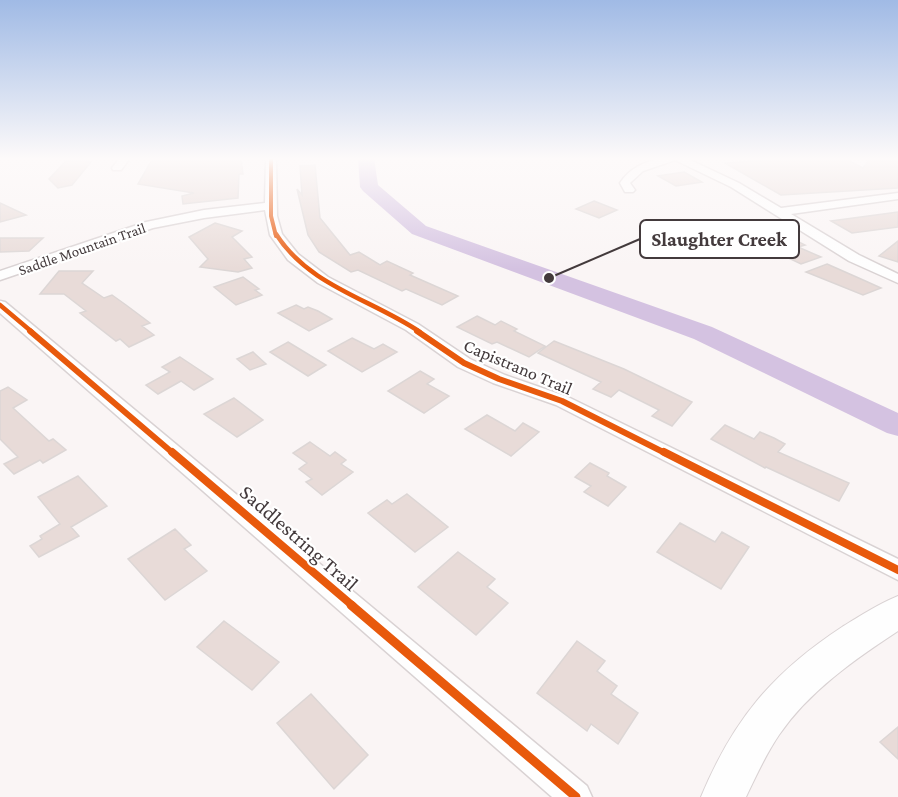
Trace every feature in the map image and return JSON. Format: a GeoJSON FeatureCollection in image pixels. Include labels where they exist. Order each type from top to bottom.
{"type":"FeatureCollection","features":[{"type":"Feature","properties":{"kind":"main road"},"geometry":{"type":"LineString","coordinates":[[723,797],[771,713],[793,689],[841,647],[898,612]]}},
{"type":"Feature","properties":{"kind":"street","name":"Capistrano Trail"},"geometry":{"type":"LineString","coordinates":[[271,195],[271,216],[276,235],[293,257],[306,268],[348,295],[412,327],[451,356],[499,379],[562,401],[898,570]]}},
{"type":"Feature","properties":{"kind":"street"},"geometry":{"type":"LineString","coordinates":[[752,195],[855,258],[898,279]]}},
{"type":"Feature","properties":{"kind":"street"},"geometry":{"type":"LineString","coordinates":[[781,212],[898,196]]}},
{"type":"Feature","properties":{"kind":"street","name":"Saddle Mountain Trail"},"geometry":{"type":"LineString","coordinates":[[0,276],[150,225],[196,215],[271,206]]}},
{"type":"Feature","properties":{"kind":"street","name":"Saddlestring Trail"},"geometry":{"type":"LineString","coordinates":[[0,305],[576,797]]}},
{"type":"Feature","properties":{"kind":"building"},"geometry":{"type":"Polygon","coordinates":[[[238,195],[238,198],[183,204],[182,196],[238,195]]]}},
{"type":"Feature","properties":{"kind":"building"},"geometry":{"type":"Polygon","coordinates":[[[298,195],[318,195],[320,218],[350,255],[359,252],[380,265],[387,261],[413,273],[410,275],[458,296],[442,305],[406,289],[402,291],[358,270],[351,272],[319,252],[308,235],[298,195]]]}},
{"type":"Feature","properties":{"kind":"building"},"geometry":{"type":"Polygon","coordinates":[[[594,201],[617,210],[599,218],[576,209],[594,201]]]}},
{"type":"Feature","properties":{"kind":"building"},"geometry":{"type":"Polygon","coordinates":[[[0,203],[26,215],[0,222],[0,203]]]}},
{"type":"Feature","properties":{"kind":"building"},"geometry":{"type":"Polygon","coordinates":[[[898,212],[898,227],[852,233],[831,221],[898,212]]]}},
{"type":"Feature","properties":{"kind":"building"},"geometry":{"type":"Polygon","coordinates":[[[215,223],[242,231],[232,237],[252,257],[244,259],[252,268],[238,272],[200,267],[208,259],[189,237],[215,223]]]}},
{"type":"Feature","properties":{"kind":"building"},"geometry":{"type":"Polygon","coordinates":[[[779,232],[805,245],[798,247],[821,257],[801,264],[759,244],[765,242],[756,238],[779,232]]]}},
{"type":"Feature","properties":{"kind":"building"},"geometry":{"type":"Polygon","coordinates":[[[0,238],[43,238],[29,251],[0,252],[0,238]]]}},
{"type":"Feature","properties":{"kind":"building"},"geometry":{"type":"Polygon","coordinates":[[[898,241],[898,262],[879,256],[898,241]]]}},
{"type":"Feature","properties":{"kind":"building"},"geometry":{"type":"Polygon","coordinates":[[[827,264],[881,288],[863,295],[806,272],[827,264]]]}},
{"type":"Feature","properties":{"kind":"building"},"geometry":{"type":"Polygon","coordinates":[[[59,271],[93,271],[82,283],[104,298],[112,295],[126,305],[150,323],[142,326],[154,335],[129,347],[120,339],[116,341],[80,313],[86,311],[64,294],[40,294],[59,271]]]}},
{"type":"Feature","properties":{"kind":"building"},"geometry":{"type":"Polygon","coordinates":[[[243,277],[259,289],[255,290],[262,295],[236,305],[214,287],[243,277]]]}},
{"type":"Feature","properties":{"kind":"building"},"geometry":{"type":"Polygon","coordinates":[[[296,305],[304,309],[308,307],[332,319],[309,331],[278,313],[296,305]]]}},
{"type":"Feature","properties":{"kind":"building"},"geometry":{"type":"Polygon","coordinates":[[[477,316],[495,325],[501,321],[517,329],[514,331],[545,346],[529,357],[497,342],[492,344],[457,327],[477,316]]]}},
{"type":"Feature","properties":{"kind":"building"},"geometry":{"type":"Polygon","coordinates":[[[352,338],[374,349],[383,344],[397,352],[362,372],[328,351],[352,338]]]}},
{"type":"Feature","properties":{"kind":"building"},"geometry":{"type":"Polygon","coordinates":[[[554,341],[624,369],[692,402],[672,426],[652,416],[659,410],[619,390],[611,397],[593,389],[601,382],[538,353],[554,341]]]}},
{"type":"Feature","properties":{"kind":"building"},"geometry":{"type":"Polygon","coordinates":[[[288,342],[326,365],[308,376],[270,352],[288,342]]]}},
{"type":"Feature","properties":{"kind":"building"},"geometry":{"type":"Polygon","coordinates":[[[253,352],[266,364],[250,370],[237,359],[253,352]]]}},
{"type":"Feature","properties":{"kind":"building"},"geometry":{"type":"Polygon","coordinates":[[[180,357],[213,379],[194,390],[181,381],[158,394],[146,385],[170,372],[162,367],[180,357]]]}},
{"type":"Feature","properties":{"kind":"building"},"geometry":{"type":"Polygon","coordinates":[[[420,371],[434,379],[427,384],[449,396],[424,413],[388,391],[420,371]]]}},
{"type":"Feature","properties":{"kind":"building"},"geometry":{"type":"Polygon","coordinates":[[[8,387],[27,400],[13,408],[49,441],[53,439],[66,450],[43,463],[40,460],[14,474],[4,464],[18,457],[0,439],[0,391],[8,387]]]}},
{"type":"Feature","properties":{"kind":"building"},"geometry":{"type":"Polygon","coordinates":[[[234,398],[263,420],[237,437],[204,414],[234,398]]]}},
{"type":"Feature","properties":{"kind":"building"},"geometry":{"type":"Polygon","coordinates":[[[487,415],[515,431],[523,423],[539,432],[511,456],[465,429],[487,415]]]}},
{"type":"Feature","properties":{"kind":"building"},"geometry":{"type":"Polygon","coordinates":[[[725,425],[754,439],[760,432],[774,438],[785,444],[778,452],[849,483],[839,501],[765,468],[711,439],[725,425]]]}},
{"type":"Feature","properties":{"kind":"building"},"geometry":{"type":"Polygon","coordinates":[[[310,442],[330,456],[335,452],[346,460],[341,464],[353,472],[322,495],[306,482],[312,479],[299,469],[307,463],[293,453],[310,442]]]}},
{"type":"Feature","properties":{"kind":"building"},"geometry":{"type":"Polygon","coordinates":[[[590,463],[609,473],[607,476],[626,487],[608,506],[584,492],[591,486],[575,477],[590,463]]]}},
{"type":"Feature","properties":{"kind":"building"},"geometry":{"type":"Polygon","coordinates":[[[78,476],[107,506],[71,527],[79,536],[39,557],[30,546],[42,539],[40,536],[60,524],[38,497],[78,476]]]}},
{"type":"Feature","properties":{"kind":"building"},"geometry":{"type":"Polygon","coordinates":[[[407,494],[448,527],[415,552],[368,513],[387,500],[392,504],[407,494]]]}},
{"type":"Feature","properties":{"kind":"building"},"geometry":{"type":"Polygon","coordinates":[[[680,523],[715,542],[722,532],[749,547],[721,589],[657,552],[680,523]]]}},
{"type":"Feature","properties":{"kind":"building"},"geometry":{"type":"Polygon","coordinates":[[[175,529],[191,545],[184,549],[207,571],[165,600],[128,559],[175,529]]]}},
{"type":"Feature","properties":{"kind":"building"},"geometry":{"type":"Polygon","coordinates":[[[458,552],[495,579],[487,587],[508,603],[476,635],[418,587],[458,552]]]}},
{"type":"Feature","properties":{"kind":"building"},"geometry":{"type":"Polygon","coordinates":[[[224,621],[279,662],[252,690],[197,647],[224,621]]]}},
{"type":"Feature","properties":{"kind":"building"},"geometry":{"type":"Polygon","coordinates":[[[577,641],[605,661],[597,671],[617,686],[611,694],[638,713],[618,744],[591,724],[587,731],[537,693],[577,641]]]}},
{"type":"Feature","properties":{"kind":"building"},"geometry":{"type":"Polygon","coordinates":[[[311,694],[368,755],[334,789],[277,723],[311,694]]]}},
{"type":"Feature","properties":{"kind":"building"},"geometry":{"type":"Polygon","coordinates":[[[898,727],[898,759],[880,742],[898,727]]]}},
{"type":"Feature","properties":{"kind":"waterway"},"geometry":{"type":"LineString","coordinates":[[379,195],[419,230],[703,333],[898,426]]}},
{"type":"Feature","properties":{"kind":"cycle path"},"geometry":{"type":"LineString","coordinates":[[271,195],[271,216],[276,235],[293,257],[323,280],[412,327],[464,363],[499,379],[562,401],[898,570]]}},
{"type":"Feature","properties":{"kind":"cycle path"},"geometry":{"type":"LineString","coordinates":[[0,305],[576,797]]}},
{"type":"Feature","properties":{"kind":"place","name":"Slaughter Creek"},"geometry":{"type":"Point","coordinates":[549,278]}}]}
